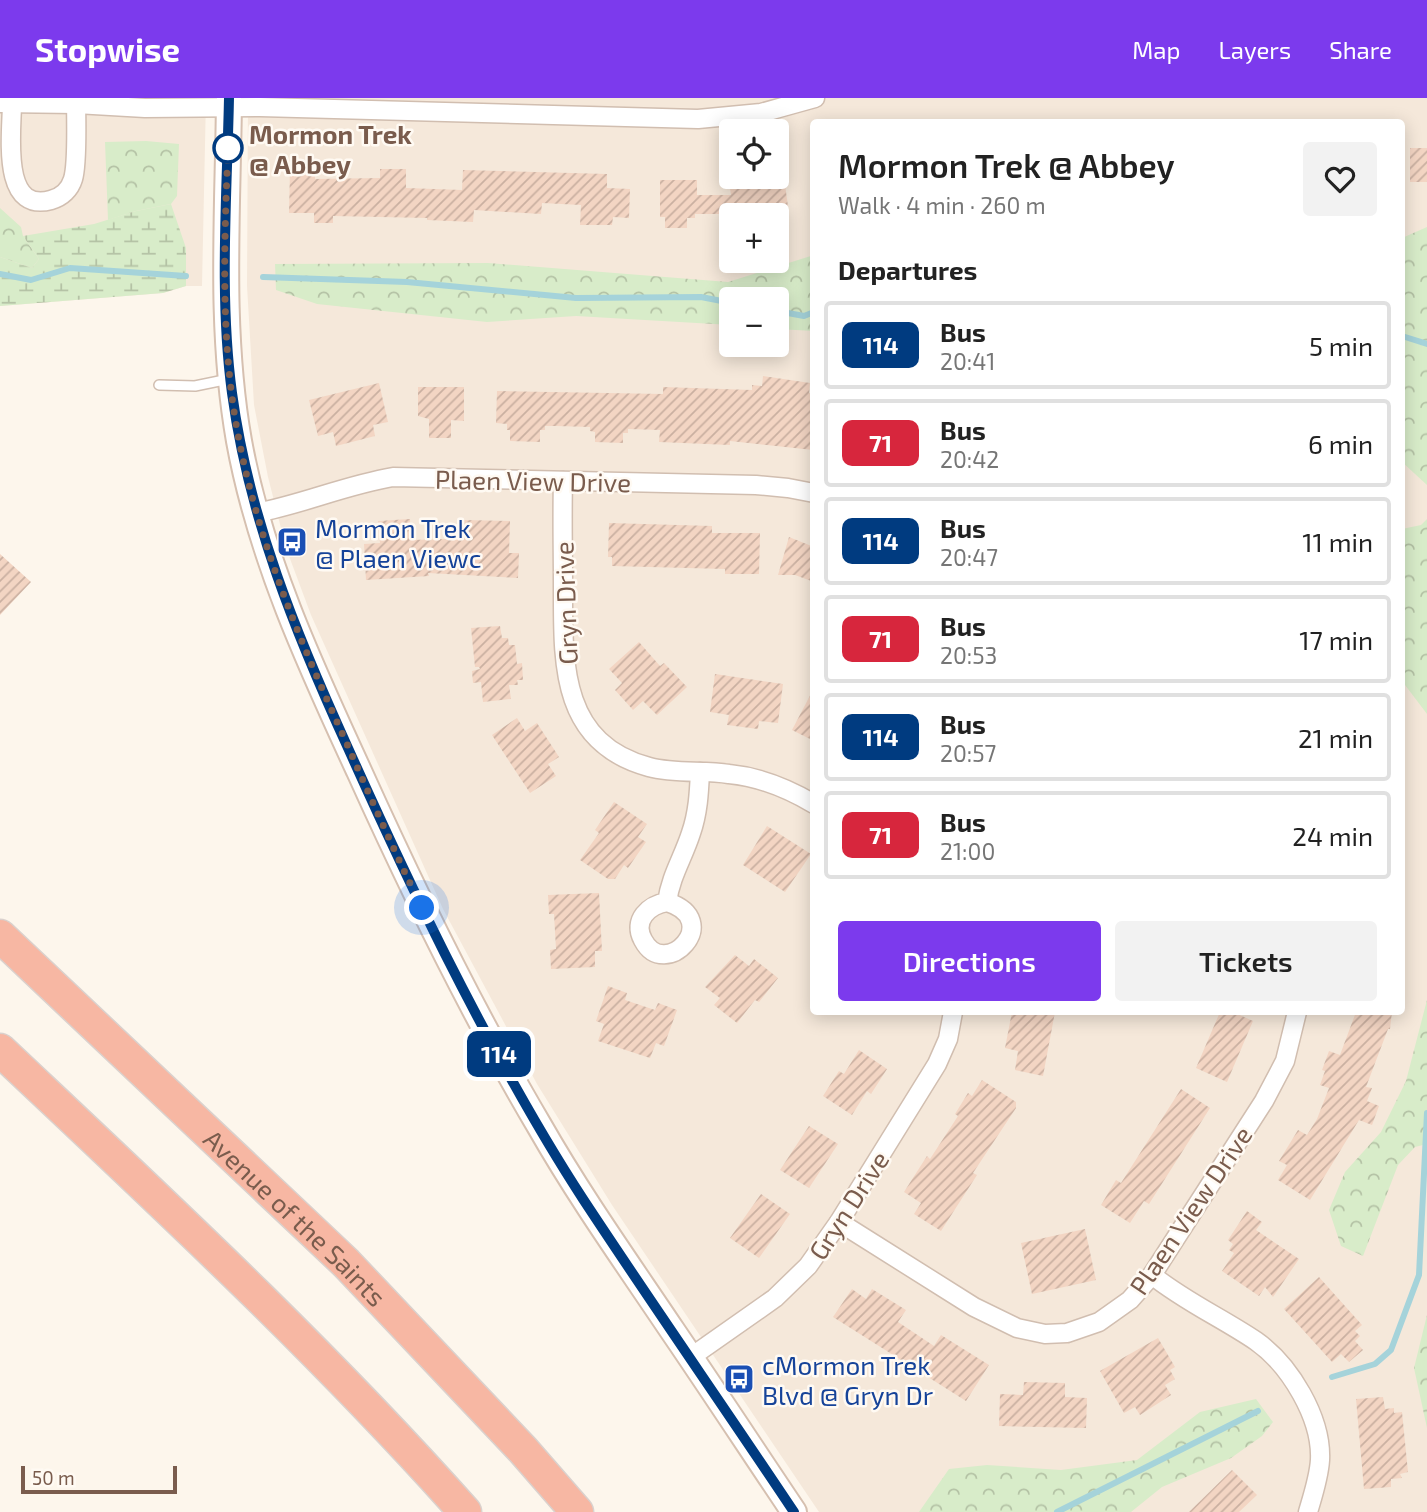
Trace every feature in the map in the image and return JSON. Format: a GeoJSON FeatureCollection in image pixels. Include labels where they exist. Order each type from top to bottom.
{"type":"FeatureCollection","features":[{"type":"Feature","properties":{"kind":"highway","name":"Avenue of the Saints"},"geometry":{"type":"LineString","coordinates":[[0,936],[346,1263],[523,1450],[577,1512]]}},
{"type":"Feature","properties":{"kind":"highway"},"geometry":{"type":"LineString","coordinates":[[0,1051],[255,1292],[362,1400],[466,1512]]}},
{"type":"Feature","properties":{"kind":"main road"},"geometry":{"type":"LineString","coordinates":[[229,103],[225,276],[231,378],[240,445],[256,513],[279,586],[312,670],[411,886],[467,999],[583,1198],[794,1512]]}},
{"type":"Feature","properties":{"kind":"street"},"geometry":{"type":"LineString","coordinates":[[76,101],[74,176],[69,188],[59,197],[47,201],[34,200],[22,193],[14,183],[6,103],[76,101],[145,108],[229,103],[414,105],[698,119],[761,113],[816,98]]}},
{"type":"Feature","properties":{"kind":"street","name":"Plaen View Drive"},"geometry":{"type":"LineString","coordinates":[[256,513],[292,506],[363,482],[393,477],[756,485],[810,492]]}},
{"type":"Feature","properties":{"kind":"street","name":"Gryn Drive"},"geometry":{"type":"LineString","coordinates":[[563,481],[563,652],[569,688],[578,714],[596,738],[619,753],[648,766],[728,773],[761,779],[810,802]]}},
{"type":"Feature","properties":{"kind":"street"},"geometry":{"type":"LineString","coordinates":[[667,902],[670,881],[691,834],[698,805],[700,772]]}},
{"type":"Feature","properties":{"kind":"street","name":"Gryn Drive"},"geometry":{"type":"LineString","coordinates":[[691,1357],[791,1284],[808,1266],[839,1222],[937,1064],[948,1039],[952,1015]]}},
{"type":"Feature","properties":{"kind":"street","name":"Plaen View Drive"},"geometry":{"type":"LineString","coordinates":[[839,1222],[974,1307],[1017,1328],[1045,1334],[1068,1333],[1099,1322],[1130,1300],[1152,1275],[1264,1101],[1285,1061],[1296,1015]]}},
{"type":"Feature","properties":{"kind":"street"},"geometry":{"type":"LineString","coordinates":[[1152,1275],[1258,1343],[1280,1362],[1299,1390],[1314,1420],[1320,1458],[1308,1512]]}},
{"type":"Feature","properties":{"kind":"lane"},"geometry":{"type":"LineString","coordinates":[[159,385],[195,386],[231,378]]}},
{"type":"Feature","properties":{"kind":"shaded area"},"geometry":{"type":"Polygon","coordinates":[[[0,98],[206,98],[202,286],[186,286],[163,293],[0,306],[0,98]]]}},
{"type":"Feature","properties":{"kind":"shaded area"},"geometry":{"type":"Polygon","coordinates":[[[248,98],[1427,98],[1427,1512],[819,1512],[612,1205],[537,1084],[443,909],[311,615],[286,548],[254,405],[247,286],[248,98]]]}},
{"type":"Feature","properties":{"kind":"green space"},"geometry":{"type":"Polygon","coordinates":[[[146,141],[179,144],[177,196],[171,204],[108,220],[105,142],[146,141]]]}},
{"type":"Feature","properties":{"kind":"green space"},"geometry":{"type":"Polygon","coordinates":[[[171,204],[186,248],[186,286],[163,293],[0,306],[0,257],[32,268],[39,259],[23,236],[94,224],[171,204]]]}},
{"type":"Feature","properties":{"kind":"green space"},"geometry":{"type":"Polygon","coordinates":[[[0,208],[21,227],[23,236],[39,259],[32,268],[0,257],[0,208]]]}},
{"type":"Feature","properties":{"kind":"green space"},"geometry":{"type":"Polygon","coordinates":[[[1427,227],[1427,485],[1405,465],[1405,237],[1427,227]]]}},
{"type":"Feature","properties":{"kind":"green space"},"geometry":{"type":"Polygon","coordinates":[[[810,256],[810,331],[789,330],[789,287],[719,287],[719,324],[576,316],[487,322],[317,304],[276,290],[275,264],[488,263],[728,282],[757,273],[789,273],[789,263],[810,256]]]}},
{"type":"Feature","properties":{"kind":"green space"},"geometry":{"type":"Polygon","coordinates":[[[1427,519],[1427,714],[1405,685],[1405,528],[1421,525],[1427,519]]]}},
{"type":"Feature","properties":{"kind":"green space"},"geometry":{"type":"Polygon","coordinates":[[[1427,1000],[1427,1144],[1415,1147],[1398,1165],[1363,1256],[1341,1246],[1329,1210],[1345,1172],[1381,1132],[1406,1081],[1427,1000]]]}},
{"type":"Feature","properties":{"kind":"green space"},"geometry":{"type":"Polygon","coordinates":[[[1427,1315],[1427,1428],[1414,1368],[1427,1315]]]}},
{"type":"Feature","properties":{"kind":"green space"},"geometry":{"type":"Polygon","coordinates":[[[1256,1399],[1273,1422],[1262,1436],[1231,1458],[1162,1487],[1131,1512],[919,1512],[949,1469],[987,1465],[1061,1470],[1137,1460],[1200,1412],[1256,1399]]]}},
{"type":"Feature","properties":{"kind":"building"},"geometry":{"type":"Polygon","coordinates":[[[1410,148],[1427,148],[1427,182],[1410,182],[1410,148]]]}},
{"type":"Feature","properties":{"kind":"building"},"geometry":{"type":"Polygon","coordinates":[[[290,169],[315,169],[315,179],[380,178],[380,169],[406,169],[406,188],[462,190],[463,170],[607,174],[607,188],[630,189],[629,218],[613,217],[612,225],[580,225],[581,205],[542,203],[541,214],[474,210],[473,222],[333,216],[333,223],[314,223],[314,213],[289,213],[290,169]]]}},
{"type":"Feature","properties":{"kind":"building"},"geometry":{"type":"Polygon","coordinates":[[[660,180],[697,180],[697,195],[731,195],[730,189],[786,189],[788,203],[719,203],[719,214],[695,214],[695,218],[687,218],[687,228],[665,228],[665,217],[660,217],[660,180]]]}},
{"type":"Feature","properties":{"kind":"building"},"geometry":{"type":"Polygon","coordinates":[[[763,376],[810,383],[810,450],[730,441],[730,445],[659,442],[660,430],[628,429],[628,433],[623,433],[623,443],[595,442],[595,432],[590,431],[590,427],[545,426],[545,430],[540,430],[540,442],[510,441],[507,424],[496,423],[497,391],[663,394],[663,387],[752,390],[752,385],[762,386],[763,376]]]}},
{"type":"Feature","properties":{"kind":"building"},"geometry":{"type":"Polygon","coordinates":[[[379,383],[388,422],[373,425],[375,436],[336,446],[333,432],[318,436],[309,400],[379,383]]]}},
{"type":"Feature","properties":{"kind":"building"},"geometry":{"type":"Polygon","coordinates":[[[418,387],[464,387],[464,421],[451,420],[451,438],[429,438],[429,419],[418,416],[418,387]]]}},
{"type":"Feature","properties":{"kind":"building"},"geometry":{"type":"Polygon","coordinates":[[[410,519],[411,540],[447,539],[447,533],[462,533],[463,520],[510,521],[509,553],[519,553],[518,578],[428,573],[429,576],[366,580],[364,544],[380,543],[378,521],[410,519]]]}},
{"type":"Feature","properties":{"kind":"building"},"geometry":{"type":"Polygon","coordinates":[[[609,523],[712,526],[712,533],[760,533],[759,574],[725,574],[725,569],[612,566],[612,557],[608,557],[609,523]]]}},
{"type":"Feature","properties":{"kind":"building"},"geometry":{"type":"Polygon","coordinates":[[[789,537],[810,545],[810,581],[795,575],[778,575],[789,537]]]}},
{"type":"Feature","properties":{"kind":"building"},"geometry":{"type":"Polygon","coordinates":[[[0,554],[31,582],[0,615],[0,554]]]}},
{"type":"Feature","properties":{"kind":"building"},"geometry":{"type":"Polygon","coordinates":[[[500,626],[502,638],[508,638],[509,645],[515,645],[517,664],[522,663],[523,680],[517,680],[518,685],[509,685],[511,699],[483,702],[481,682],[473,683],[472,671],[480,669],[475,667],[471,628],[500,626]]]}},
{"type":"Feature","properties":{"kind":"building"},"geometry":{"type":"Polygon","coordinates":[[[639,642],[660,666],[664,663],[687,687],[657,715],[643,701],[633,710],[615,690],[622,683],[609,669],[639,642]]]}},
{"type":"Feature","properties":{"kind":"building"},"geometry":{"type":"Polygon","coordinates":[[[715,674],[783,684],[778,723],[759,721],[758,729],[727,725],[729,715],[710,712],[715,674]]]}},
{"type":"Feature","properties":{"kind":"building"},"geometry":{"type":"Polygon","coordinates":[[[810,696],[810,739],[792,730],[810,696]]]}},
{"type":"Feature","properties":{"kind":"building"},"geometry":{"type":"Polygon","coordinates":[[[517,718],[525,731],[537,723],[559,757],[548,764],[556,776],[530,793],[492,735],[517,718]]]}},
{"type":"Feature","properties":{"kind":"building"},"geometry":{"type":"Polygon","coordinates":[[[614,802],[647,824],[638,837],[646,842],[628,868],[624,865],[615,879],[608,879],[580,860],[599,833],[595,830],[614,802]]]}},
{"type":"Feature","properties":{"kind":"building"},"geometry":{"type":"Polygon","coordinates":[[[767,826],[810,853],[785,892],[743,865],[767,826]]]}},
{"type":"Feature","properties":{"kind":"building"},"geometry":{"type":"Polygon","coordinates":[[[599,893],[602,951],[595,951],[595,967],[551,969],[550,950],[556,949],[554,914],[549,914],[548,895],[599,893]]]}},
{"type":"Feature","properties":{"kind":"building"},"geometry":{"type":"Polygon","coordinates":[[[735,955],[749,966],[754,959],[778,978],[759,1002],[755,1000],[737,1023],[714,1005],[720,998],[705,987],[735,955]]]}},
{"type":"Feature","properties":{"kind":"building"},"geometry":{"type":"Polygon","coordinates":[[[608,986],[627,993],[625,1000],[655,1010],[658,1003],[677,1010],[664,1046],[656,1043],[650,1058],[598,1041],[604,1024],[596,1021],[608,986]]]}},
{"type":"Feature","properties":{"kind":"building"},"geometry":{"type":"Polygon","coordinates":[[[1011,1015],[1054,1015],[1043,1076],[1015,1070],[1018,1051],[1005,1048],[1011,1015]]]}},
{"type":"Feature","properties":{"kind":"building"},"geometry":{"type":"Polygon","coordinates":[[[1219,1015],[1240,1015],[1253,1021],[1227,1082],[1196,1068],[1219,1015]]]}},
{"type":"Feature","properties":{"kind":"building"},"geometry":{"type":"Polygon","coordinates":[[[1355,1015],[1392,1015],[1390,1029],[1366,1087],[1372,1088],[1367,1101],[1379,1106],[1372,1125],[1359,1120],[1310,1200],[1278,1180],[1287,1165],[1279,1161],[1298,1130],[1307,1135],[1317,1119],[1329,1088],[1320,1085],[1325,1071],[1322,1070],[1329,1051],[1340,1055],[1355,1015]]]}},
{"type":"Feature","properties":{"kind":"building"},"geometry":{"type":"Polygon","coordinates":[[[859,1050],[887,1069],[871,1094],[867,1091],[852,1115],[823,1096],[839,1071],[844,1074],[859,1050]]]}},
{"type":"Feature","properties":{"kind":"building"},"geometry":{"type":"Polygon","coordinates":[[[982,1080],[1016,1102],[1016,1108],[973,1173],[977,1175],[941,1231],[914,1214],[921,1203],[904,1192],[927,1156],[930,1159],[958,1116],[955,1114],[968,1093],[972,1096],[982,1080]]]}},
{"type":"Feature","properties":{"kind":"building"},"geometry":{"type":"Polygon","coordinates":[[[1181,1089],[1210,1108],[1149,1204],[1144,1201],[1130,1223],[1101,1205],[1116,1180],[1121,1183],[1181,1089]]]}},
{"type":"Feature","properties":{"kind":"building"},"geometry":{"type":"Polygon","coordinates":[[[809,1126],[838,1144],[809,1188],[780,1170],[809,1126]]]}},
{"type":"Feature","properties":{"kind":"building"},"geometry":{"type":"Polygon","coordinates":[[[761,1194],[790,1214],[759,1258],[730,1238],[761,1194]]]}},
{"type":"Feature","properties":{"kind":"building"},"geometry":{"type":"Polygon","coordinates":[[[1247,1211],[1262,1222],[1256,1230],[1299,1259],[1273,1297],[1265,1287],[1259,1296],[1222,1271],[1234,1253],[1229,1250],[1233,1244],[1228,1240],[1247,1211]]]}},
{"type":"Feature","properties":{"kind":"building"},"geometry":{"type":"Polygon","coordinates":[[[1085,1229],[1096,1280],[1032,1294],[1021,1243],[1085,1229]]]}},
{"type":"Feature","properties":{"kind":"building"},"geometry":{"type":"Polygon","coordinates":[[[1319,1277],[1362,1325],[1355,1331],[1360,1336],[1355,1341],[1363,1350],[1349,1362],[1341,1354],[1332,1362],[1284,1309],[1319,1277]]]}},
{"type":"Feature","properties":{"kind":"building"},"geometry":{"type":"Polygon","coordinates":[[[852,1289],[866,1299],[872,1289],[906,1310],[898,1322],[934,1346],[941,1335],[989,1365],[966,1401],[833,1317],[852,1289]]]}},
{"type":"Feature","properties":{"kind":"building"},"geometry":{"type":"Polygon","coordinates":[[[1158,1338],[1175,1367],[1170,1370],[1175,1379],[1165,1385],[1171,1395],[1140,1415],[1135,1407],[1124,1413],[1100,1371],[1158,1338]]]}},
{"type":"Feature","properties":{"kind":"building"},"geometry":{"type":"Polygon","coordinates":[[[1024,1382],[1065,1383],[1065,1397],[1087,1398],[1086,1428],[999,1426],[1000,1394],[1023,1395],[1024,1382]]]}},
{"type":"Feature","properties":{"kind":"building"},"geometry":{"type":"Polygon","coordinates":[[[1383,1397],[1385,1409],[1394,1408],[1394,1413],[1402,1412],[1408,1472],[1400,1474],[1402,1478],[1391,1479],[1391,1487],[1364,1489],[1356,1399],[1383,1397]]]}},
{"type":"Feature","properties":{"kind":"building"},"geometry":{"type":"Polygon","coordinates":[[[1232,1470],[1257,1495],[1239,1512],[1189,1512],[1232,1470]]]}},
{"type":"Feature","properties":{"kind":"waterway"},"geometry":{"type":"LineString","coordinates":[[0,274],[31,280],[70,268],[186,276]]}},
{"type":"Feature","properties":{"kind":"waterway"},"geometry":{"type":"LineString","coordinates":[[263,277],[407,282],[576,298],[701,297],[719,300]]}},
{"type":"Feature","properties":{"kind":"waterway"},"geometry":{"type":"LineString","coordinates":[[789,313],[804,316],[810,314]]}},
{"type":"Feature","properties":{"kind":"waterway"},"geometry":{"type":"LineString","coordinates":[[1405,337],[1427,344]]}},
{"type":"Feature","properties":{"kind":"waterway"},"geometry":{"type":"LineString","coordinates":[[1332,1377],[1375,1364],[1391,1350],[1419,1275],[1427,1113]]}},
{"type":"Feature","properties":{"kind":"waterway"},"geometry":{"type":"LineString","coordinates":[[1057,1512],[1258,1411]]}},
{"type":"Feature","properties":{"kind":"bus line","name":"114"},"geometry":{"type":"LineString","coordinates":[[229,98],[225,286],[231,390],[240,445],[256,513],[279,586],[312,670],[411,886],[467,999],[539,1126],[583,1198],[794,1512]]}},
{"type":"Feature","properties":{"kind":"place","name":"Mormon Trek @ Abbey"},"geometry":{"type":"Point","coordinates":[228,148]}},
{"type":"Feature","properties":{"kind":"place","name":"Mormon Trek @ Plaen Viewc"},"geometry":{"type":"Point","coordinates":[292,542]}},
{"type":"Feature","properties":{"kind":"place","name":"cMormon Trek Blvd @ Gryn Dr"},"geometry":{"type":"Point","coordinates":[739,1379]}},
{"type":"Feature","properties":{"kind":"route"},"geometry":{"type":"LineString","coordinates":[[228,148],[225,286],[231,390],[240,445],[256,513],[279,586],[312,670],[422,908]]}}]}
